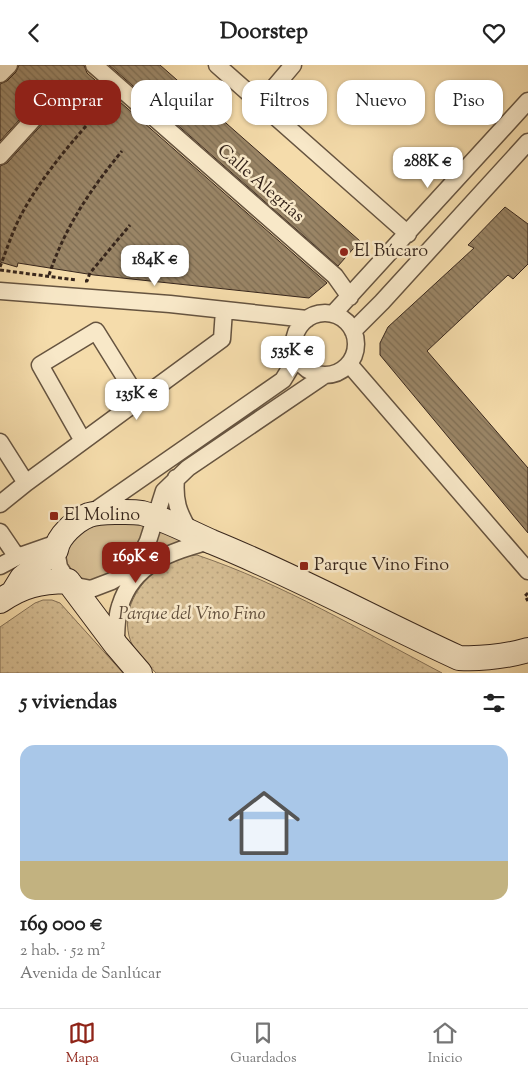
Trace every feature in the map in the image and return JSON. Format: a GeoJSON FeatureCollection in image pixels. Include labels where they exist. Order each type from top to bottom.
{"type":"FeatureCollection","features":[{"type":"Feature","properties":{"kind":"main road"},"geometry":{"type":"LineString","coordinates":[[7,596],[22,578],[57,546],[64,532],[89,515],[141,513],[155,517],[234,551],[458,658],[491,658],[528,650]]}},
{"type":"Feature","properties":{"kind":"main road"},"geometry":{"type":"LineString","coordinates":[[7,596],[44,582],[69,583],[116,645],[140,673]]}},
{"type":"Feature","properties":{"kind":"main road"},"geometry":{"type":"LineString","coordinates":[[502,673],[528,650]]}},
{"type":"Feature","properties":{"kind":"street"},"geometry":{"type":"LineString","coordinates":[[0,74],[9,65]]}},
{"type":"Feature","properties":{"kind":"street","name":"Calle Alegrías"},"geometry":{"type":"LineString","coordinates":[[94,65],[335,276],[350,297]]}},
{"type":"Feature","properties":{"kind":"street"},"geometry":{"type":"LineString","coordinates":[[217,65],[242,87]]}},
{"type":"Feature","properties":{"kind":"street"},"geometry":{"type":"LineString","coordinates":[[280,80],[293,65]]}},
{"type":"Feature","properties":{"kind":"street"},"geometry":{"type":"LineString","coordinates":[[334,314],[528,101]]}},
{"type":"Feature","properties":{"kind":"street"},"geometry":{"type":"LineString","coordinates":[[0,156],[28,125]]}},
{"type":"Feature","properties":{"kind":"street"},"geometry":{"type":"LineString","coordinates":[[286,125],[408,234]]}},
{"type":"Feature","properties":{"kind":"street"},"geometry":{"type":"LineString","coordinates":[[353,331],[382,302],[528,142]]}},
{"type":"Feature","properties":{"kind":"street"},"geometry":{"type":"LineString","coordinates":[[0,291],[170,304],[307,319]]}},
{"type":"Feature","properties":{"kind":"street"},"geometry":{"type":"LineString","coordinates":[[0,504],[82,441],[222,339],[224,310]]}},
{"type":"Feature","properties":{"kind":"street"},"geometry":{"type":"LineString","coordinates":[[324,313],[334,314],[345,320],[353,331],[356,339],[354,356],[342,370],[334,374],[314,373],[304,367],[297,357],[294,347],[295,336],[307,319],[315,315],[324,313]]}},
{"type":"Feature","properties":{"kind":"street"},"geometry":{"type":"LineString","coordinates":[[82,441],[40,365],[96,331],[139,400]]}},
{"type":"Feature","properties":{"kind":"street"},"geometry":{"type":"LineString","coordinates":[[89,515],[283,380],[297,357]]}},
{"type":"Feature","properties":{"kind":"street"},"geometry":{"type":"LineString","coordinates":[[349,363],[528,571]]}},
{"type":"Feature","properties":{"kind":"street"},"geometry":{"type":"LineString","coordinates":[[0,567],[17,557],[57,546],[59,567],[69,583],[91,589],[112,581],[135,567],[148,541],[164,491],[176,478],[325,375]]}},
{"type":"Feature","properties":{"kind":"street"},"geometry":{"type":"LineString","coordinates":[[0,442],[26,483]]}},
{"type":"Feature","properties":{"kind":"street"},"geometry":{"type":"LineString","coordinates":[[116,645],[119,608],[126,589],[144,570],[158,559],[180,550],[199,536],[179,515],[174,494],[176,478]]}},
{"type":"Feature","properties":{"kind":"street"},"geometry":{"type":"LineString","coordinates":[[0,532],[17,557]]}},
{"type":"Feature","properties":{"kind":"path"},"geometry":{"type":"LineString","coordinates":[[87,125],[45,177],[19,218],[0,269],[86,281],[90,273],[130,225]]}},
{"type":"Feature","properties":{"kind":"path"},"geometry":{"type":"LineString","coordinates":[[49,275],[66,231],[86,197],[122,151]]}},
{"type":"Feature","properties":{"kind":"path"},"geometry":{"type":"LineString","coordinates":[[528,593],[525,596],[528,601]]}},
{"type":"Feature","properties":{"kind":"green space"},"geometry":{"type":"Polygon","coordinates":[[[112,521],[147,523],[146,529],[131,558],[122,567],[94,581],[77,579],[64,562],[65,550],[79,533],[93,526],[112,521]]]}},
{"type":"Feature","properties":{"kind":"green space"},"geometry":{"type":"Polygon","coordinates":[[[160,528],[187,541],[150,554],[160,528]]]}},
{"type":"Feature","properties":{"kind":"green space","name":"Parque del Vino Fino"},"geometry":{"type":"Polygon","coordinates":[[[182,555],[197,555],[291,594],[442,673],[156,673],[140,656],[129,636],[128,614],[131,604],[135,595],[148,578],[170,560],[182,555]]]}},
{"type":"Feature","properties":{"kind":"green space"},"geometry":{"type":"Polygon","coordinates":[[[43,600],[52,600],[60,603],[123,673],[0,673],[0,627],[35,603],[43,600]]]}},
{"type":"Feature","properties":{"kind":"building"},"geometry":{"type":"Polygon","coordinates":[[[19,65],[84,65],[87,73],[95,80],[15,80],[15,125],[0,141],[0,84],[7,81],[16,72],[19,65]]]}},
{"type":"Feature","properties":{"kind":"building"},"geometry":{"type":"Polygon","coordinates":[[[109,65],[160,65],[177,80],[131,80],[131,84],[109,65]]]}},
{"type":"Feature","properties":{"kind":"building"},"geometry":{"type":"Polygon","coordinates":[[[121,103],[131,112],[131,125],[146,125],[327,283],[309,298],[94,275],[18,263],[17,267],[0,262],[0,166],[7,163],[41,125],[121,125],[121,103]]]}},
{"type":"Feature","properties":{"kind":"building"},"geometry":{"type":"Polygon","coordinates":[[[177,125],[228,125],[360,241],[338,266],[177,125]]]}},
{"type":"Feature","properties":{"kind":"building"},"geometry":{"type":"Polygon","coordinates":[[[505,207],[528,224],[528,264],[513,279],[508,275],[427,351],[528,468],[528,533],[380,355],[380,343],[388,327],[474,248],[468,245],[505,207]]]}},
{"type":"Feature","properties":{"kind":"place","name":"El Búcaro"},"geometry":{"type":"Point","coordinates":[344,252]}},
{"type":"Feature","properties":{"kind":"place","name":"El Molino"},"geometry":{"type":"Point","coordinates":[54,516]}},
{"type":"Feature","properties":{"kind":"place","name":"Parque Vino Fino"},"geometry":{"type":"Point","coordinates":[304,566]}}]}
